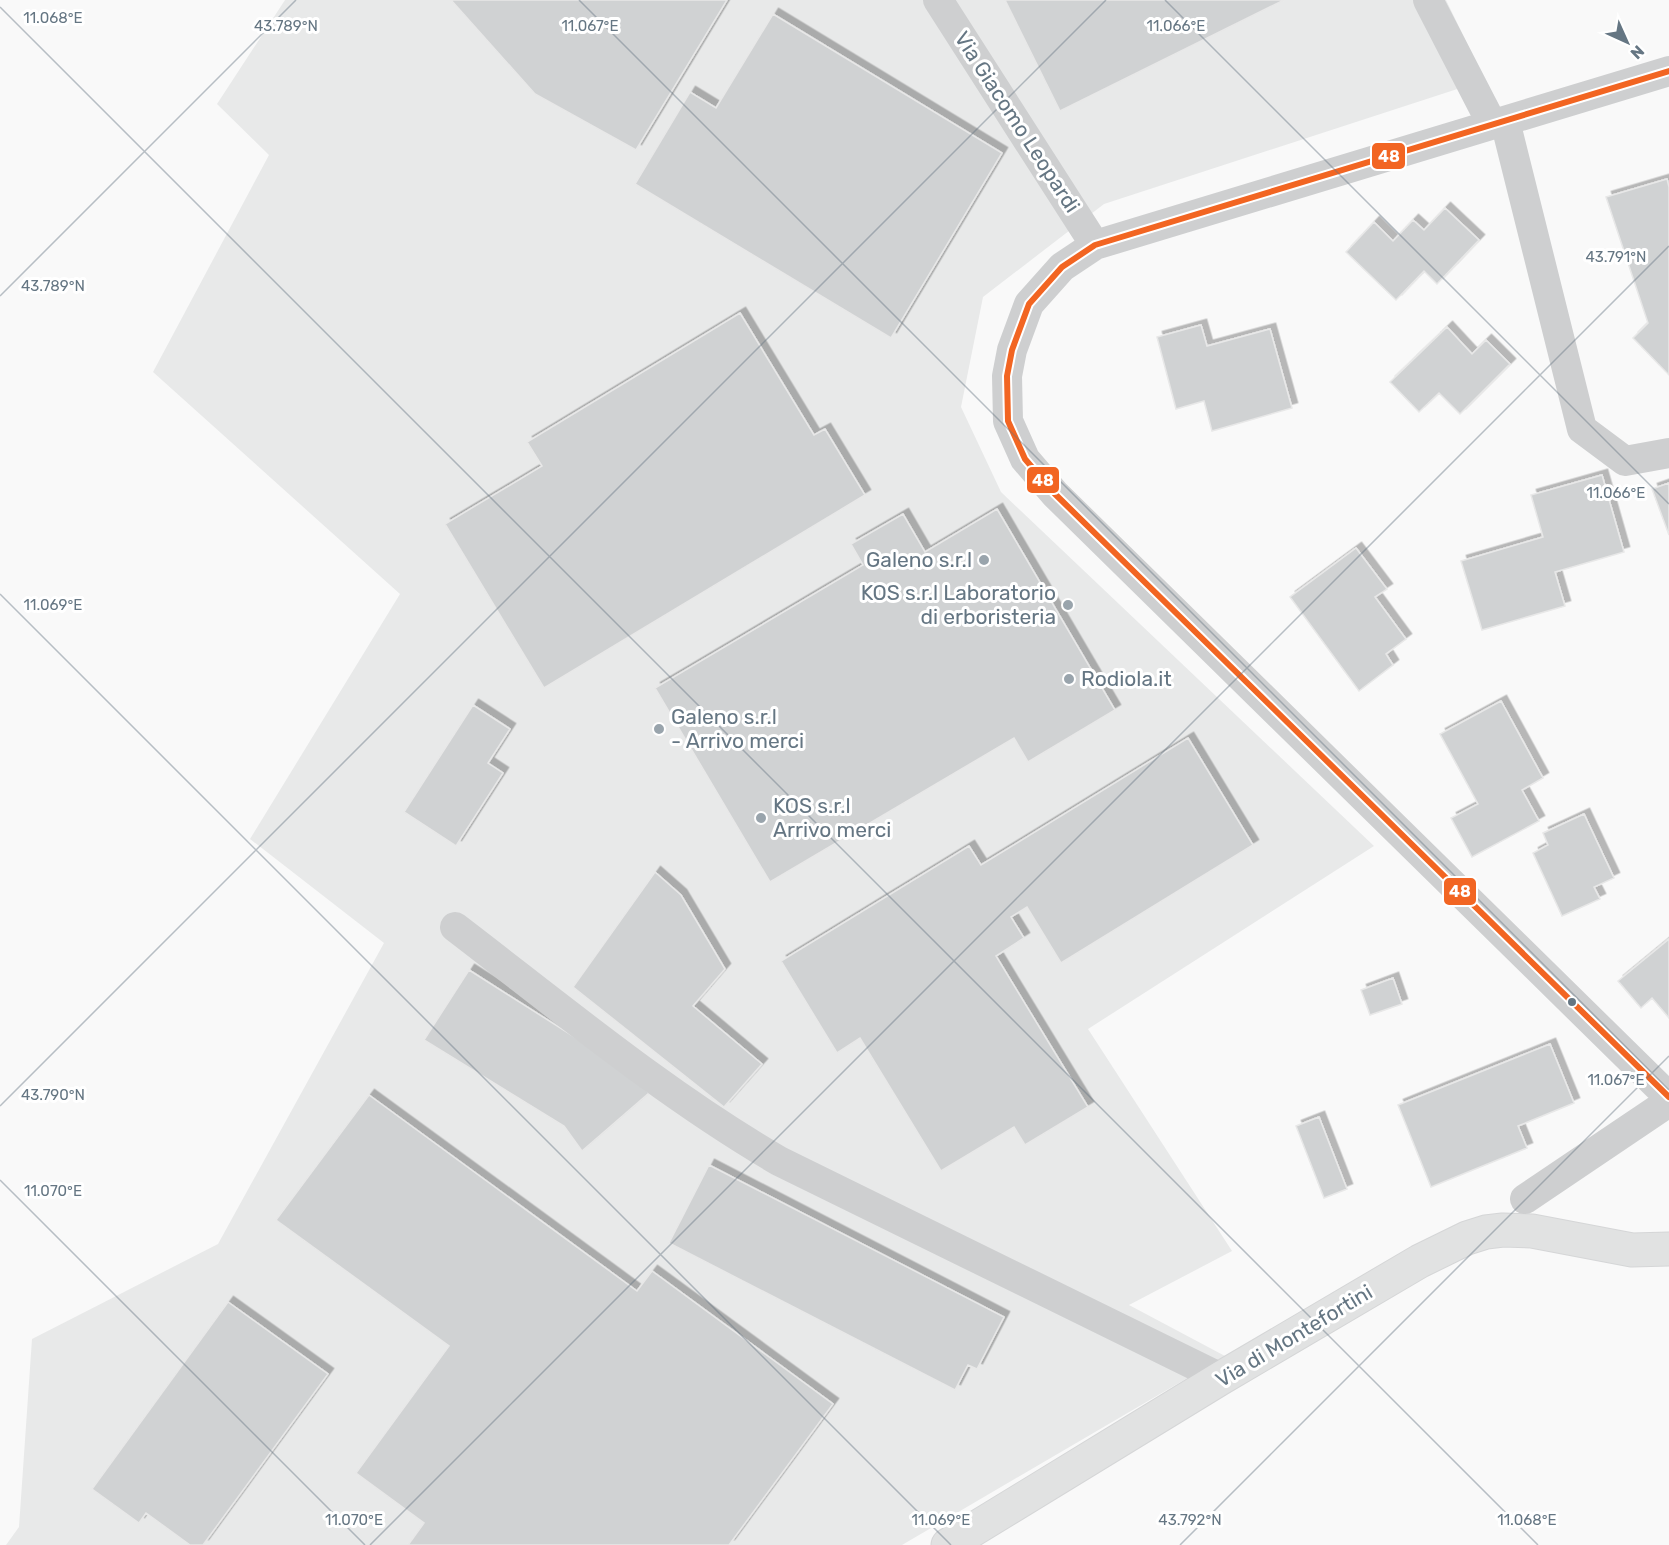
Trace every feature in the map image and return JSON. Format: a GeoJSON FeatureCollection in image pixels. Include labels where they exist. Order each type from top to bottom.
{"type":"FeatureCollection","features":[{"type":"Feature","properties":{"kind":"main road","name":"Via di Montefortini"},"geometry":{"type":"LineString","coordinates":[[948,1545],[1221,1378],[1420,1261],[1467,1238],[1503,1230],[1532,1231],[1632,1250],[1669,1249]]}},
{"type":"Feature","properties":{"kind":"street","name":"Via Giacomo Leopardi"},"geometry":{"type":"LineString","coordinates":[[938,0],[1095,245]]}},
{"type":"Feature","properties":{"kind":"street"},"geometry":{"type":"LineString","coordinates":[[1428,0],[1498,123],[1581,429],[1625,461],[1669,453]]}},
{"type":"Feature","properties":{"kind":"street"},"geometry":{"type":"LineString","coordinates":[[1669,71],[1095,245],[1062,267],[1029,304],[1012,350],[1007,376],[1008,422],[1025,459],[1055,494],[1669,1096]]}},
{"type":"Feature","properties":{"kind":"street"},"geometry":{"type":"LineString","coordinates":[[455,927],[664,1088],[769,1156],[1221,1378]]}},
{"type":"Feature","properties":{"kind":"street"},"geometry":{"type":"LineString","coordinates":[[1525,1199],[1669,1102]]}},
{"type":"Feature","properties":{"kind":"shaded area"},"geometry":{"type":"Polygon","coordinates":[[[285,0],[1446,0],[1485,80],[1104,204],[983,297],[961,407],[1001,492],[1374,846],[1088,1029],[1232,1251],[1129,1305],[1225,1356],[902,1545],[6,1545],[19,1527],[32,1339],[218,1244],[384,943],[250,839],[400,594],[153,372],[269,155],[217,104],[285,0]]]}},
{"type":"Feature","properties":{"kind":"building"},"geometry":{"type":"Polygon","coordinates":[[[451,0],[727,0],[636,150],[535,94],[451,0]]]}},
{"type":"Feature","properties":{"kind":"building"},"geometry":{"type":"Polygon","coordinates":[[[1005,0],[1284,0],[1060,111],[1005,0]]]}},
{"type":"Feature","properties":{"kind":"building"},"geometry":{"type":"Polygon","coordinates":[[[773,14],[1002,153],[891,338],[635,184],[690,92],[716,108],[773,14]]]}},
{"type":"Feature","properties":{"kind":"building"},"geometry":{"type":"Polygon","coordinates":[[[1667,179],[1669,187],[1669,375],[1633,338],[1648,323],[1606,197],[1667,179]]]}},
{"type":"Feature","properties":{"kind":"building"},"geometry":{"type":"Polygon","coordinates":[[[1445,208],[1479,240],[1437,284],[1424,271],[1396,300],[1346,252],[1374,222],[1393,241],[1413,220],[1424,230],[1445,208]]]}},
{"type":"Feature","properties":{"kind":"building"},"geometry":{"type":"Polygon","coordinates":[[[740,313],[814,435],[825,429],[865,495],[544,688],[445,524],[542,466],[527,442],[740,313]]]}},
{"type":"Feature","properties":{"kind":"building"},"geometry":{"type":"Polygon","coordinates":[[[1201,325],[1207,346],[1270,329],[1292,408],[1212,431],[1204,401],[1176,409],[1157,337],[1201,325]]]}},
{"type":"Feature","properties":{"kind":"building"},"geometry":{"type":"Polygon","coordinates":[[[1447,327],[1472,354],[1486,340],[1510,364],[1460,414],[1439,393],[1419,412],[1390,382],[1447,327]]]}},
{"type":"Feature","properties":{"kind":"building"},"geometry":{"type":"Polygon","coordinates":[[[1602,475],[1624,552],[1555,572],[1565,606],[1482,630],[1461,561],[1543,537],[1531,495],[1602,475]]]}},
{"type":"Feature","properties":{"kind":"building"},"geometry":{"type":"Polygon","coordinates":[[[1669,483],[1669,535],[1652,489],[1669,483]]]}},
{"type":"Feature","properties":{"kind":"building"},"geometry":{"type":"Polygon","coordinates":[[[997,509],[1115,710],[1028,762],[1014,738],[770,882],[655,688],[863,565],[851,544],[903,514],[925,552],[997,509]]]}},
{"type":"Feature","properties":{"kind":"building"},"geometry":{"type":"Polygon","coordinates":[[[1356,548],[1387,589],[1375,597],[1406,639],[1386,654],[1393,665],[1359,691],[1290,597],[1356,548]]]}},
{"type":"Feature","properties":{"kind":"building"},"geometry":{"type":"Polygon","coordinates":[[[1501,701],[1543,778],[1522,790],[1539,821],[1472,857],[1451,818],[1478,804],[1440,734],[1501,701]]]}},
{"type":"Feature","properties":{"kind":"building"},"geometry":{"type":"Polygon","coordinates":[[[473,705],[510,729],[488,763],[503,773],[456,846],[404,812],[473,705]]]}},
{"type":"Feature","properties":{"kind":"building"},"geometry":{"type":"Polygon","coordinates":[[[1188,738],[1253,845],[1061,963],[1027,907],[1011,917],[1024,938],[996,956],[1088,1107],[1025,1145],[1014,1127],[941,1171],[860,1038],[837,1053],[781,961],[969,846],[981,865],[1188,738]]]}},
{"type":"Feature","properties":{"kind":"building"},"geometry":{"type":"Polygon","coordinates":[[[1584,814],[1614,878],[1594,887],[1600,899],[1562,916],[1533,853],[1548,845],[1543,833],[1584,814]]]}},
{"type":"Feature","properties":{"kind":"building"},"geometry":{"type":"Polygon","coordinates":[[[655,872],[681,895],[725,969],[693,1006],[762,1064],[724,1107],[573,987],[655,872]]]}},
{"type":"Feature","properties":{"kind":"building"},"geometry":{"type":"Polygon","coordinates":[[[1669,939],[1669,1018],[1652,998],[1641,1008],[1618,981],[1669,939]]]}},
{"type":"Feature","properties":{"kind":"building"},"geometry":{"type":"Polygon","coordinates":[[[469,970],[614,1062],[649,1093],[582,1151],[564,1126],[424,1040],[469,970]]]}},
{"type":"Feature","properties":{"kind":"building"},"geometry":{"type":"Polygon","coordinates":[[[1393,978],[1402,1004],[1370,1015],[1361,990],[1393,978]]]}},
{"type":"Feature","properties":{"kind":"building"},"geometry":{"type":"Polygon","coordinates":[[[1550,1044],[1574,1103],[1518,1126],[1527,1148],[1431,1187],[1398,1105],[1550,1044]]]}},
{"type":"Feature","properties":{"kind":"building"},"geometry":{"type":"Polygon","coordinates":[[[369,1095],[637,1291],[652,1271],[833,1404],[729,1545],[408,1545],[424,1523],[356,1473],[449,1346],[276,1220],[369,1095]]]}},
{"type":"Feature","properties":{"kind":"building"},"geometry":{"type":"Polygon","coordinates":[[[1319,1117],[1347,1189],[1324,1198],[1296,1126],[1319,1117]]]}},
{"type":"Feature","properties":{"kind":"building"},"geometry":{"type":"Polygon","coordinates":[[[709,1165],[1004,1317],[977,1369],[968,1365],[955,1390],[669,1243],[709,1165]]]}},
{"type":"Feature","properties":{"kind":"building"},"geometry":{"type":"Polygon","coordinates":[[[228,1302],[328,1374],[203,1545],[190,1545],[146,1513],[139,1523],[92,1489],[228,1302]]]}},
{"type":"Feature","properties":{"kind":"transit line","name":"48"},"geometry":{"type":"LineString","coordinates":[[1669,71],[1095,245],[1062,267],[1029,304],[1012,350],[1007,376],[1008,421],[1025,459],[1055,494],[1669,1097]]}},
{"type":"Feature","properties":{"kind":"place","name":"Galeno s.r.l"},"geometry":{"type":"Point","coordinates":[984,560]}},
{"type":"Feature","properties":{"kind":"place","name":"KOS s.r.l Laboratorio di erboristeria"},"geometry":{"type":"Point","coordinates":[1068,605]}},
{"type":"Feature","properties":{"kind":"place","name":"Rodiola.it"},"geometry":{"type":"Point","coordinates":[1069,679]}},
{"type":"Feature","properties":{"kind":"place","name":"Galeno s.r.l - Arrivo merci"},"geometry":{"type":"Point","coordinates":[659,729]}},
{"type":"Feature","properties":{"kind":"place","name":"KOS s.r.l Arrivo merci"},"geometry":{"type":"Point","coordinates":[761,818]}}]}
